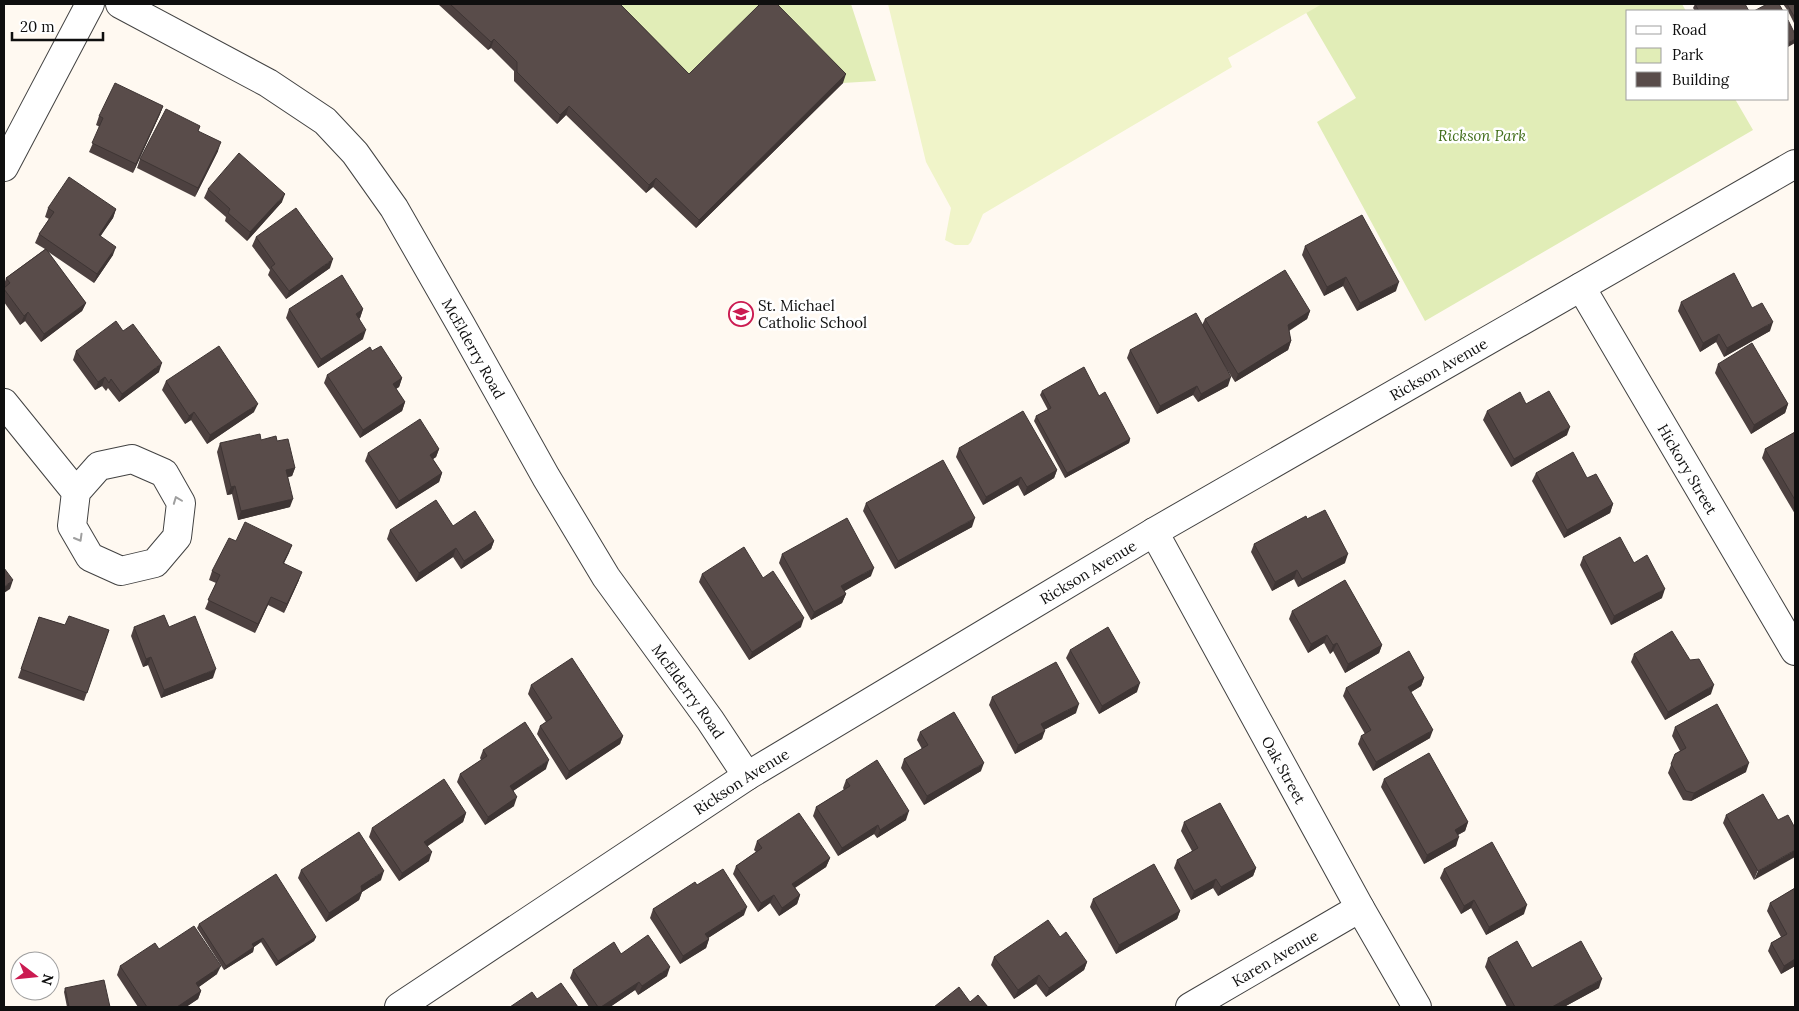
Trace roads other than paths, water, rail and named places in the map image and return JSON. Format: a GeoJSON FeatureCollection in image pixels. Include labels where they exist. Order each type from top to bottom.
{"type":"FeatureCollection","features":[{"type":"Feature","properties":{"kind":"street"},"geometry":{"type":"LineString","coordinates":[[4,166],[90,4]]}},
{"type":"Feature","properties":{"kind":"street","name":"McElderry Road"},"geometry":{"type":"LineString","coordinates":[[120,4],[268,83],[325,121],[355,153],[394,208],[546,477],[606,578],[710,720],[746,776]]}},
{"type":"Feature","properties":{"kind":"street","name":"Rickson Avenue"},"geometry":{"type":"LineString","coordinates":[[398,1007],[746,776],[1154,532],[1795,164]]}},
{"type":"Feature","properties":{"kind":"street","name":"Hickory Street"},"geometry":{"type":"LineString","coordinates":[[1581,287],[1795,651]]}},
{"type":"Feature","properties":{"kind":"street"},"geometry":{"type":"LineString","coordinates":[[4,403],[76,492]]}},
{"type":"Feature","properties":{"kind":"street","name":"Oak Street"},"geometry":{"type":"LineString","coordinates":[[1154,532],[1416,1007]]}},
{"type":"Feature","properties":{"kind":"street","name":"Karen Avenue"},"geometry":{"type":"LineString","coordinates":[[1190,1007],[1360,908]]}},
{"type":"Feature","properties":{"kind":"place","name":"St. Michael Catholic School"},"geometry":{"type":"Point","coordinates":[741,314]}},
{"type":"Feature","properties":{"kind":"park label","name":"Rickson Park"},"geometry":{"type":"Point","coordinates":[1482,135]}}]}
